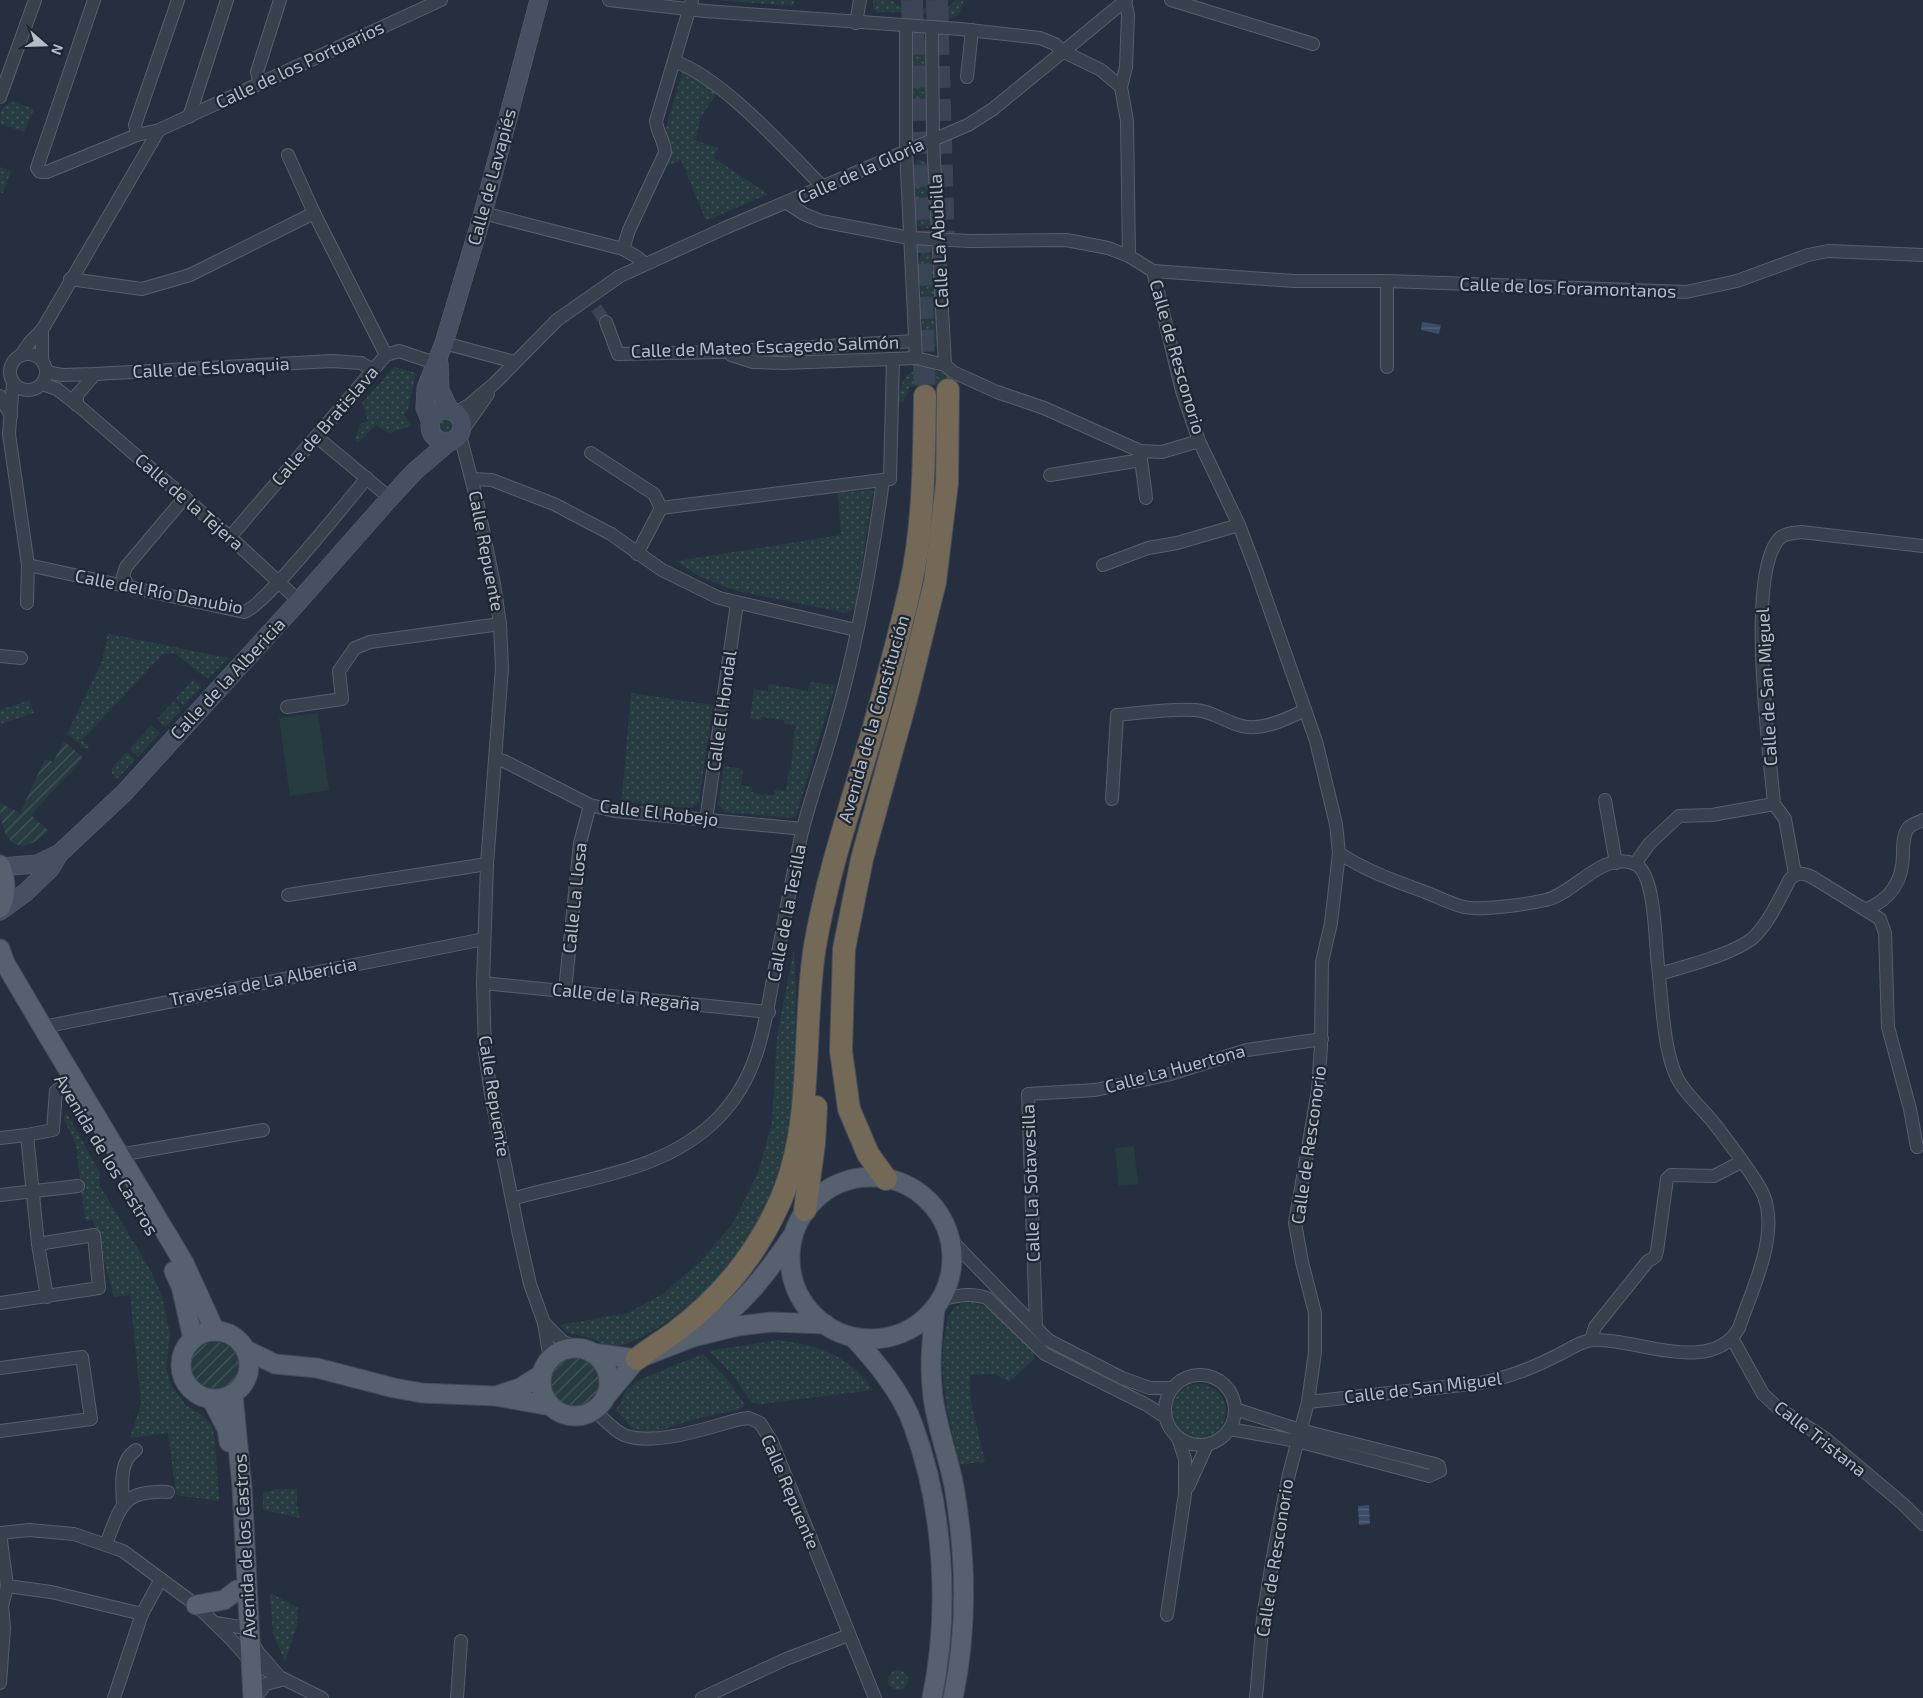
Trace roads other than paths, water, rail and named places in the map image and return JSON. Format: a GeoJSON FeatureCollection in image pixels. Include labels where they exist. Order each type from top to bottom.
{"type":"FeatureCollection","features":[{"type":"Feature","properties":{"kind":"highway","name":"Avenida de la Constitución"},"geometry":{"type":"LineString","coordinates":[[886,1179],[868,1154],[849,1109],[841,1051],[844,949],[862,859],[907,696],[935,582],[947,483],[948,390]]}},
{"type":"Feature","properties":{"kind":"highway","name":"Avenida de la Constitución"},"geometry":{"type":"LineString","coordinates":[[809,1039],[809,1002],[815,948],[828,887],[879,710],[910,585],[923,484],[925,396]]}},
{"type":"Feature","properties":{"kind":"highway"},"geometry":{"type":"LineString","coordinates":[[805,1210],[813,1154],[816,1107],[809,1039]]}},
{"type":"Feature","properties":{"kind":"highway"},"geometry":{"type":"LineString","coordinates":[[637,1359],[704,1307],[729,1282],[764,1235],[779,1205],[793,1161],[802,1114],[809,1039]]}},
{"type":"Feature","properties":{"kind":"main road","name":"Calle de Lavapiés"},"geometry":{"type":"LineString","coordinates":[[431,425],[425,408],[426,388],[440,353],[483,213],[540,0]]}},
{"type":"Feature","properties":{"kind":"main road","name":"Calle de Lavapiés"},"geometry":{"type":"LineString","coordinates":[[440,353],[438,376],[440,390],[452,412]]}},
{"type":"Feature","properties":{"kind":"main road"},"geometry":{"type":"LineString","coordinates":[[452,412],[461,421],[455,437],[436,439],[431,425],[438,413],[452,412]]}},
{"type":"Feature","properties":{"kind":"main road","name":"Calle de la Albericia"},"geometry":{"type":"LineString","coordinates":[[415,471],[427,446],[431,425]]}},
{"type":"Feature","properties":{"kind":"main road","name":"Calle de la Albericia"},"geometry":{"type":"LineString","coordinates":[[0,909],[26,892],[50,869],[59,854],[124,793],[415,471],[455,437]]}},
{"type":"Feature","properties":{"kind":"main road","name":"Calle de la Albericia"},"geometry":{"type":"LineString","coordinates":[[1,866],[37,864],[59,854]]}},
{"type":"Feature","properties":{"kind":"main road"},"geometry":{"type":"LineString","coordinates":[[0,909],[5,890],[1,866]]}},
{"type":"Feature","properties":{"kind":"main road","name":"Avenida de los Castros"},"geometry":{"type":"LineString","coordinates":[[0,949],[5,963],[184,1263],[215,1331]]}},
{"type":"Feature","properties":{"kind":"main road","name":"Avenida de los Castros"},"geometry":{"type":"LineString","coordinates":[[0,979],[171,1264],[182,1286],[193,1339]]}},
{"type":"Feature","properties":{"kind":"main road"},"geometry":{"type":"LineString","coordinates":[[693,1337],[714,1324],[752,1291],[792,1236],[805,1210],[822,1194],[841,1183],[856,1179],[886,1179],[904,1184],[920,1194],[933,1206],[943,1221],[952,1251],[950,1275],[938,1304],[931,1350],[933,1397],[954,1486],[964,1562],[962,1641],[953,1698]]}},
{"type":"Feature","properties":{"kind":"main road"},"geometry":{"type":"LineString","coordinates":[[792,1236],[790,1265],[798,1292],[805,1304],[825,1324],[839,1333],[854,1338],[872,1340],[898,1334],[922,1322],[938,1304]]}},
{"type":"Feature","properties":{"kind":"main road"},"geometry":{"type":"LineString","coordinates":[[275,1364],[239,1388],[212,1400],[194,1392],[182,1376],[182,1356],[193,1339],[203,1333],[215,1331],[233,1336],[246,1350],[275,1364],[317,1368],[422,1393],[495,1396],[551,1406],[567,1416],[586,1415],[594,1410],[637,1359],[693,1337],[738,1326],[771,1322],[825,1324]]}},
{"type":"Feature","properties":{"kind":"main road"},"geometry":{"type":"LineString","coordinates":[[854,1338],[874,1359],[900,1399],[913,1424],[932,1488],[938,1529],[941,1579],[939,1637],[932,1698]]}},
{"type":"Feature","properties":{"kind":"main road"},"geometry":{"type":"LineString","coordinates":[[239,1388],[249,1371],[246,1350]]}},
{"type":"Feature","properties":{"kind":"main road"},"geometry":{"type":"LineString","coordinates":[[495,1396],[520,1388],[562,1351],[584,1350],[637,1359]]}},
{"type":"Feature","properties":{"kind":"main road"},"geometry":{"type":"LineString","coordinates":[[584,1350],[599,1358],[608,1374],[607,1395]]}},
{"type":"Feature","properties":{"kind":"main road"},"geometry":{"type":"LineString","coordinates":[[546,1367],[542,1392],[551,1406]]}},
{"type":"Feature","properties":{"kind":"main road","name":"Avenida de los Castros"},"geometry":{"type":"LineString","coordinates":[[239,1388],[244,1634],[242,1698]]}},
{"type":"Feature","properties":{"kind":"main road","name":"Avenida de los Castros"},"geometry":{"type":"LineString","coordinates":[[212,1400],[227,1429],[237,1590],[244,1634],[252,1664],[254,1698]]}},
{"type":"Feature","properties":{"kind":"main road"},"geometry":{"type":"LineString","coordinates":[[196,1605],[224,1600],[237,1590]]}},
{"type":"Feature","properties":{"kind":"street"},"geometry":{"type":"LineString","coordinates":[[0,97],[35,0]]}},
{"type":"Feature","properties":{"kind":"street","name":"Calle de los Portuarios"},"geometry":{"type":"LineString","coordinates":[[94,0],[37,168],[40,172],[47,172],[137,135],[159,130],[440,0]]}},
{"type":"Feature","properties":{"kind":"street"},"geometry":{"type":"LineString","coordinates":[[137,135],[135,126],[178,0]]}},
{"type":"Feature","properties":{"kind":"street"},"geometry":{"type":"LineString","coordinates":[[189,116],[227,0]]}},
{"type":"Feature","properties":{"kind":"street"},"geometry":{"type":"LineString","coordinates":[[260,84],[257,72],[280,0]]}},
{"type":"Feature","properties":{"kind":"street"},"geometry":{"type":"LineString","coordinates":[[609,0],[690,5],[856,23],[972,30],[1040,38],[1055,44],[1062,51],[1101,70],[1121,87]]}},
{"type":"Feature","properties":{"kind":"street"},"geometry":{"type":"LineString","coordinates":[[856,23],[860,0]]}},
{"type":"Feature","properties":{"kind":"street","name":"Calle de la Gloria"},"geometry":{"type":"LineString","coordinates":[[452,412],[469,405],[496,382],[557,320],[592,302],[644,263],[824,188],[906,150],[968,125],[993,110],[1125,0],[1128,14],[1126,67],[1121,87],[1126,120],[1129,256]]}},
{"type":"Feature","properties":{"kind":"street"},"geometry":{"type":"LineString","coordinates":[[1170,0],[1313,44]]}},
{"type":"Feature","properties":{"kind":"street"},"geometry":{"type":"LineString","coordinates":[[623,249],[661,164],[665,145],[657,132],[656,121],[690,5]]}},
{"type":"Feature","properties":{"kind":"street","name":"Calle La Abubilla"},"geometry":{"type":"LineString","coordinates":[[906,26],[906,150],[916,358]]}},
{"type":"Feature","properties":{"kind":"street","name":"Calle La Abubilla"},"geometry":{"type":"LineString","coordinates":[[932,27],[933,139],[945,365]]}},
{"type":"Feature","properties":{"kind":"street"},"geometry":{"type":"LineString","coordinates":[[967,77],[972,30]]}},
{"type":"Feature","properties":{"kind":"street"},"geometry":{"type":"LineString","coordinates":[[674,61],[700,74],[752,116],[824,188]]}},
{"type":"Feature","properties":{"kind":"street"},"geometry":{"type":"LineString","coordinates":[[27,604],[28,565],[9,434],[11,416],[7,375],[11,364],[42,330],[159,130]]}},
{"type":"Feature","properties":{"kind":"street"},"geometry":{"type":"LineString","coordinates":[[288,155],[314,213],[386,355]]}},
{"type":"Feature","properties":{"kind":"street","name":"Calle de los Foramontanos"},"geometry":{"type":"LineString","coordinates":[[787,203],[804,214],[821,221],[910,238],[938,240],[1066,240],[1108,248],[1129,256],[1153,271],[1294,281],[1387,281],[1686,292],[1737,281],[1808,255],[1828,251],[1923,255]]}},
{"type":"Feature","properties":{"kind":"street"},"geometry":{"type":"LineString","coordinates":[[70,280],[142,289],[190,276],[314,213]]}},
{"type":"Feature","properties":{"kind":"street"},"geometry":{"type":"LineString","coordinates":[[483,213],[623,249],[644,263]]}},
{"type":"Feature","properties":{"kind":"street","name":"Calle de Resconorio"},"geometry":{"type":"LineString","coordinates":[[1153,271],[1182,391],[1200,441],[1239,525],[1316,740],[1336,824],[1339,853],[1331,923],[1322,962],[1322,1039],[1318,1090],[1295,1223],[1316,1328],[1315,1352],[1308,1402],[1298,1435],[1266,1595],[1256,1698]]}},
{"type":"Feature","properties":{"kind":"street"},"geometry":{"type":"LineString","coordinates":[[1387,281],[1387,367]]}},
{"type":"Feature","properties":{"kind":"street","name":"Calle de Mateo Escagedo Salmón"},"geometry":{"type":"LineString","coordinates":[[606,322],[618,354],[721,352],[915,341]]}},
{"type":"Feature","properties":{"kind":"street"},"geometry":{"type":"LineString","coordinates":[[7,375],[24,390],[37,388],[44,372],[42,330]]}},
{"type":"Feature","properties":{"kind":"street","name":"Calle de Bratislava"},"geometry":{"type":"LineString","coordinates":[[230,537],[386,355],[399,351],[440,353]]}},
{"type":"Feature","properties":{"kind":"street"},"geometry":{"type":"LineString","coordinates":[[721,352],[753,362],[916,358]]}},
{"type":"Feature","properties":{"kind":"street"},"geometry":{"type":"LineString","coordinates":[[440,353],[515,362]]}},
{"type":"Feature","properties":{"kind":"street"},"geometry":{"type":"LineString","coordinates":[[21,355],[29,354],[44,372]]}},
{"type":"Feature","properties":{"kind":"street","name":"Calle de Mateo Escagedo Salmón"},"geometry":{"type":"LineString","coordinates":[[916,358],[945,365],[952,372],[1044,408],[1141,456]]}},
{"type":"Feature","properties":{"kind":"street","name":"Calle de la Tesilla"},"geometry":{"type":"LineString","coordinates":[[512,1199],[640,1166],[665,1157],[692,1141],[720,1116],[747,1080],[755,1063],[768,1012],[803,829],[835,724],[870,568],[887,479],[893,359]]}},
{"type":"Feature","properties":{"kind":"street","name":"Calle de Eslovaquia"},"geometry":{"type":"LineString","coordinates":[[44,372],[62,375],[95,374],[332,361],[361,363],[373,370]]}},
{"type":"Feature","properties":{"kind":"street","name":"Calle de la Tejera"},"geometry":{"type":"LineString","coordinates":[[44,372],[57,389],[185,497],[299,601]]}},
{"type":"Feature","properties":{"kind":"street"},"geometry":{"type":"LineString","coordinates":[[77,405],[77,396],[95,374]]}},
{"type":"Feature","properties":{"kind":"street","name":"Calle de la Gloria"},"geometry":{"type":"LineString","coordinates":[[455,437],[496,382]]}},
{"type":"Feature","properties":{"kind":"street"},"geometry":{"type":"LineString","coordinates":[[0,396],[11,416]]}},
{"type":"Feature","properties":{"kind":"street"},"geometry":{"type":"LineString","coordinates":[[317,437],[390,498]]}},
{"type":"Feature","properties":{"kind":"street","name":"Calle Repuente"},"geometry":{"type":"LineString","coordinates":[[455,437],[465,454],[472,479],[494,584],[500,624],[502,680],[484,939],[483,983],[487,1067],[530,1284],[544,1323],[546,1367]]}},
{"type":"Feature","properties":{"kind":"street","name":"Calle de Mateo Escagedo Salmón"},"geometry":{"type":"LineString","coordinates":[[1050,475],[1162,452],[1200,441]]}},
{"type":"Feature","properties":{"kind":"street"},"geometry":{"type":"LineString","coordinates":[[591,453],[654,494],[661,508]]}},
{"type":"Feature","properties":{"kind":"street"},"geometry":{"type":"LineString","coordinates":[[1141,456],[1146,498]]}},
{"type":"Feature","properties":{"kind":"street"},"geometry":{"type":"LineString","coordinates":[[279,582],[367,478]]}},
{"type":"Feature","properties":{"kind":"street","name":"Calle Repuente"},"geometry":{"type":"LineString","coordinates":[[472,479],[492,480],[554,504],[611,534],[654,565],[701,590],[737,603],[856,630]]}},
{"type":"Feature","properties":{"kind":"street"},"geometry":{"type":"LineString","coordinates":[[661,508],[887,479]]}},
{"type":"Feature","properties":{"kind":"street"},"geometry":{"type":"LineString","coordinates":[[129,587],[123,576],[126,567],[185,497]]}},
{"type":"Feature","properties":{"kind":"street"},"geometry":{"type":"LineString","coordinates":[[638,554],[661,508]]}},
{"type":"Feature","properties":{"kind":"street"},"geometry":{"type":"LineString","coordinates":[[1102,565],[1148,548],[1178,543],[1239,525]]}},
{"type":"Feature","properties":{"kind":"street","name":"Calle de San Miguel"},"geometry":{"type":"LineString","coordinates":[[1795,874],[1785,819],[1774,804],[1764,684],[1761,616],[1763,591],[1769,562],[1776,544],[1780,538],[1788,533],[1801,532],[1923,546]]}},
{"type":"Feature","properties":{"kind":"street","name":"Calle del Río Danubio"},"geometry":{"type":"LineString","coordinates":[[28,565],[244,612],[251,610],[279,582]]}},
{"type":"Feature","properties":{"kind":"street","name":"Calle El Hondal"},"geometry":{"type":"LineString","coordinates":[[706,820],[737,603]]}},
{"type":"Feature","properties":{"kind":"street","name":"Calle Repuente"},"geometry":{"type":"LineString","coordinates":[[287,707],[342,699],[339,671],[356,648],[370,642],[500,624]]}},
{"type":"Feature","properties":{"kind":"street"},"geometry":{"type":"LineString","coordinates":[[0,656],[21,658]]}},
{"type":"Feature","properties":{"kind":"street"},"geometry":{"type":"LineString","coordinates":[[1112,799],[1117,715],[1193,710],[1218,716],[1242,727],[1260,726],[1286,719],[1305,710]]}},
{"type":"Feature","properties":{"kind":"street","name":"Calle El Robejo"},"geometry":{"type":"LineString","coordinates":[[496,759],[504,761],[590,805],[615,811],[803,829]]}},
{"type":"Feature","properties":{"kind":"street"},"geometry":{"type":"LineString","coordinates":[[1605,800],[1616,863]]}},
{"type":"Feature","properties":{"kind":"street"},"geometry":{"type":"LineString","coordinates":[[1636,864],[1649,844],[1678,816],[1712,815],[1774,804]]}},
{"type":"Feature","properties":{"kind":"street","name":"Calle La Llosa"},"geometry":{"type":"LineString","coordinates":[[565,991],[580,843],[590,805]]}},
{"type":"Feature","properties":{"kind":"street"},"geometry":{"type":"LineString","coordinates":[[1867,909],[1880,904],[1891,893],[1899,880],[1903,864],[1906,833],[1910,826],[1923,820]]}},
{"type":"Feature","properties":{"kind":"street"},"geometry":{"type":"LineString","coordinates":[[1339,853],[1360,868],[1465,907],[1507,906],[1548,900],[1573,888],[1594,871],[1609,864],[1636,864],[1647,876],[1652,892],[1659,974],[1670,1059],[1679,1083],[1717,1127],[1763,1195],[1768,1213],[1767,1238],[1740,1328],[1733,1340]]}},
{"type":"Feature","properties":{"kind":"street"},"geometry":{"type":"LineString","coordinates":[[288,895],[488,864]]}},
{"type":"Feature","properties":{"kind":"street"},"geometry":{"type":"LineString","coordinates":[[1659,974],[1704,960],[1748,942],[1763,926],[1790,879],[1795,874],[1804,873],[1867,909],[1880,919],[1886,932],[1888,1027],[1910,1109],[1916,1147]]}},
{"type":"Feature","properties":{"kind":"street","name":"Travesía de La Albericia"},"geometry":{"type":"LineString","coordinates":[[43,1027],[484,939]]}},
{"type":"Feature","properties":{"kind":"street","name":"Calle de la Regaña"},"geometry":{"type":"LineString","coordinates":[[483,983],[768,1012]]}},
{"type":"Feature","properties":{"kind":"street","name":"Calle La Huertona"},"geometry":{"type":"LineString","coordinates":[[1028,1094],[1094,1090],[1166,1075],[1247,1050],[1322,1039]]}},
{"type":"Feature","properties":{"kind":"street"},"geometry":{"type":"LineString","coordinates":[[0,1138],[53,1130],[56,1092],[64,1085]]}},
{"type":"Feature","properties":{"kind":"street","name":"Calle La Sotavesilla"},"geometry":{"type":"LineString","coordinates":[[1028,1094],[1036,1326]]}},
{"type":"Feature","properties":{"kind":"street","name":"Avenida de los Castros"},"geometry":{"type":"LineString","coordinates":[[119,1155],[263,1130]]}},
{"type":"Feature","properties":{"kind":"street"},"geometry":{"type":"LineString","coordinates":[[27,1135],[38,1244],[47,1297]]}},
{"type":"Feature","properties":{"kind":"street"},"geometry":{"type":"LineString","coordinates":[[1591,1340],[1595,1327],[1658,1251],[1667,1180],[1671,1175],[1714,1176],[1741,1162]]}},
{"type":"Feature","properties":{"kind":"street"},"geometry":{"type":"LineString","coordinates":[[0,1195],[78,1186]]}},
{"type":"Feature","properties":{"kind":"street"},"geometry":{"type":"LineString","coordinates":[[0,1303],[99,1288],[94,1235],[38,1244]]}},
{"type":"Feature","properties":{"kind":"street"},"geometry":{"type":"LineString","coordinates":[[949,1238],[1048,1340],[1122,1378],[1150,1388],[1172,1388]]}},
{"type":"Feature","properties":{"kind":"street","name":"Calle La Sotavesilla"},"geometry":{"type":"LineString","coordinates":[[1014,1303],[1025,1296],[1033,1272]]}},
{"type":"Feature","properties":{"kind":"street"},"geometry":{"type":"LineString","coordinates":[[938,1304],[966,1294],[978,1294],[986,1298],[1045,1354],[1147,1405],[1165,1417]]}},
{"type":"Feature","properties":{"kind":"street","name":"Calle Repuente"},"geometry":{"type":"LineString","coordinates":[[544,1323],[562,1341],[584,1350]]}},
{"type":"Feature","properties":{"kind":"street","name":"Calle de San Miguel"},"geometry":{"type":"LineString","coordinates":[[1308,1402],[1480,1383],[1507,1378],[1591,1340],[1610,1340],[1658,1351],[1685,1352],[1706,1350],[1733,1340]]}},
{"type":"Feature","properties":{"kind":"street","name":"Calle Tristana"},"geometry":{"type":"LineString","coordinates":[[1733,1340],[1763,1394],[1778,1408],[1826,1439],[1903,1504],[1923,1524]]}},
{"type":"Feature","properties":{"kind":"street"},"geometry":{"type":"LineString","coordinates":[[0,1368],[82,1357],[90,1419],[0,1431]]}},
{"type":"Feature","properties":{"kind":"street"},"geometry":{"type":"LineString","coordinates":[[1197,1375],[1211,1376],[1223,1383],[1232,1395],[1236,1409],[1230,1429],[1216,1442],[1207,1445],[1192,1445],[1178,1438],[1170,1429],[1165,1417],[1167,1397],[1172,1388],[1183,1379],[1197,1375]]}},
{"type":"Feature","properties":{"kind":"street"},"geometry":{"type":"LineString","coordinates":[[1230,1429],[1298,1435],[1435,1464],[1439,1466],[1440,1471],[1429,1476],[1298,1435],[1236,1409]]}},
{"type":"Feature","properties":{"kind":"street","name":"Calle Repuente"},"geometry":{"type":"LineString","coordinates":[[594,1410],[618,1431],[640,1439],[666,1437],[740,1419],[749,1418],[760,1423],[772,1442],[795,1495],[848,1635],[875,1698]]}},
{"type":"Feature","properties":{"kind":"street"},"geometry":{"type":"LineString","coordinates":[[1166,1615],[1185,1494],[1185,1459],[1178,1438]]}},
{"type":"Feature","properties":{"kind":"street"},"geometry":{"type":"LineString","coordinates":[[1185,1494],[1207,1445]]}},
{"type":"Feature","properties":{"kind":"street"},"geometry":{"type":"LineString","coordinates":[[106,1544],[123,1502],[122,1476],[129,1454],[136,1450]]}},
{"type":"Feature","properties":{"kind":"street"},"geometry":{"type":"LineString","coordinates":[[123,1502],[138,1494],[153,1491],[168,1492]]}},
{"type":"Feature","properties":{"kind":"street"},"geometry":{"type":"LineString","coordinates":[[0,1683],[4,1628],[2,1606],[7,1586],[0,1533],[29,1530],[74,1534],[123,1551],[196,1605],[214,1622],[244,1634],[281,1680]]}},
{"type":"Feature","properties":{"kind":"street"},"geometry":{"type":"LineString","coordinates":[[114,1698],[142,1614],[160,1579]]}},
{"type":"Feature","properties":{"kind":"street"},"geometry":{"type":"LineString","coordinates":[[7,1586],[51,1592],[142,1614]]}},
{"type":"Feature","properties":{"kind":"street"},"geometry":{"type":"LineString","coordinates":[[214,1622],[244,1634]]}},
{"type":"Feature","properties":{"kind":"street"},"geometry":{"type":"LineString","coordinates":[[702,1698],[786,1660],[848,1635]]}},
{"type":"Feature","properties":{"kind":"street"},"geometry":{"type":"LineString","coordinates":[[458,1698],[462,1642]]}},
{"type":"Feature","properties":{"kind":"street"},"geometry":{"type":"LineString","coordinates":[[252,1664],[281,1680],[322,1698]]}},
{"type":"Feature","properties":{"kind":"street"},"geometry":{"type":"LineString","coordinates":[[254,1698],[266,1684],[281,1680]]}},
{"type":"Feature","properties":{"kind":"water"},"geometry":{"type":"Polygon","coordinates":[[[1422,322],[1441,325],[1439,334],[1421,330],[1422,322]]]}},
{"type":"Feature","properties":{"kind":"water"},"geometry":{"type":"Polygon","coordinates":[[[1369,1505],[1370,1524],[1359,1525],[1358,1506],[1369,1505]]]}},
{"type":"Feature","properties":{"kind":"tunnel"},"geometry":{"type":"LineString","coordinates":[[912,0],[925,396]]}},
{"type":"Feature","properties":{"kind":"tunnel"},"geometry":{"type":"LineString","coordinates":[[937,0],[944,246]]}},
{"type":"Feature","properties":{"kind":"tunnel"},"geometry":{"type":"LineString","coordinates":[[596,308],[606,322]]}}]}
